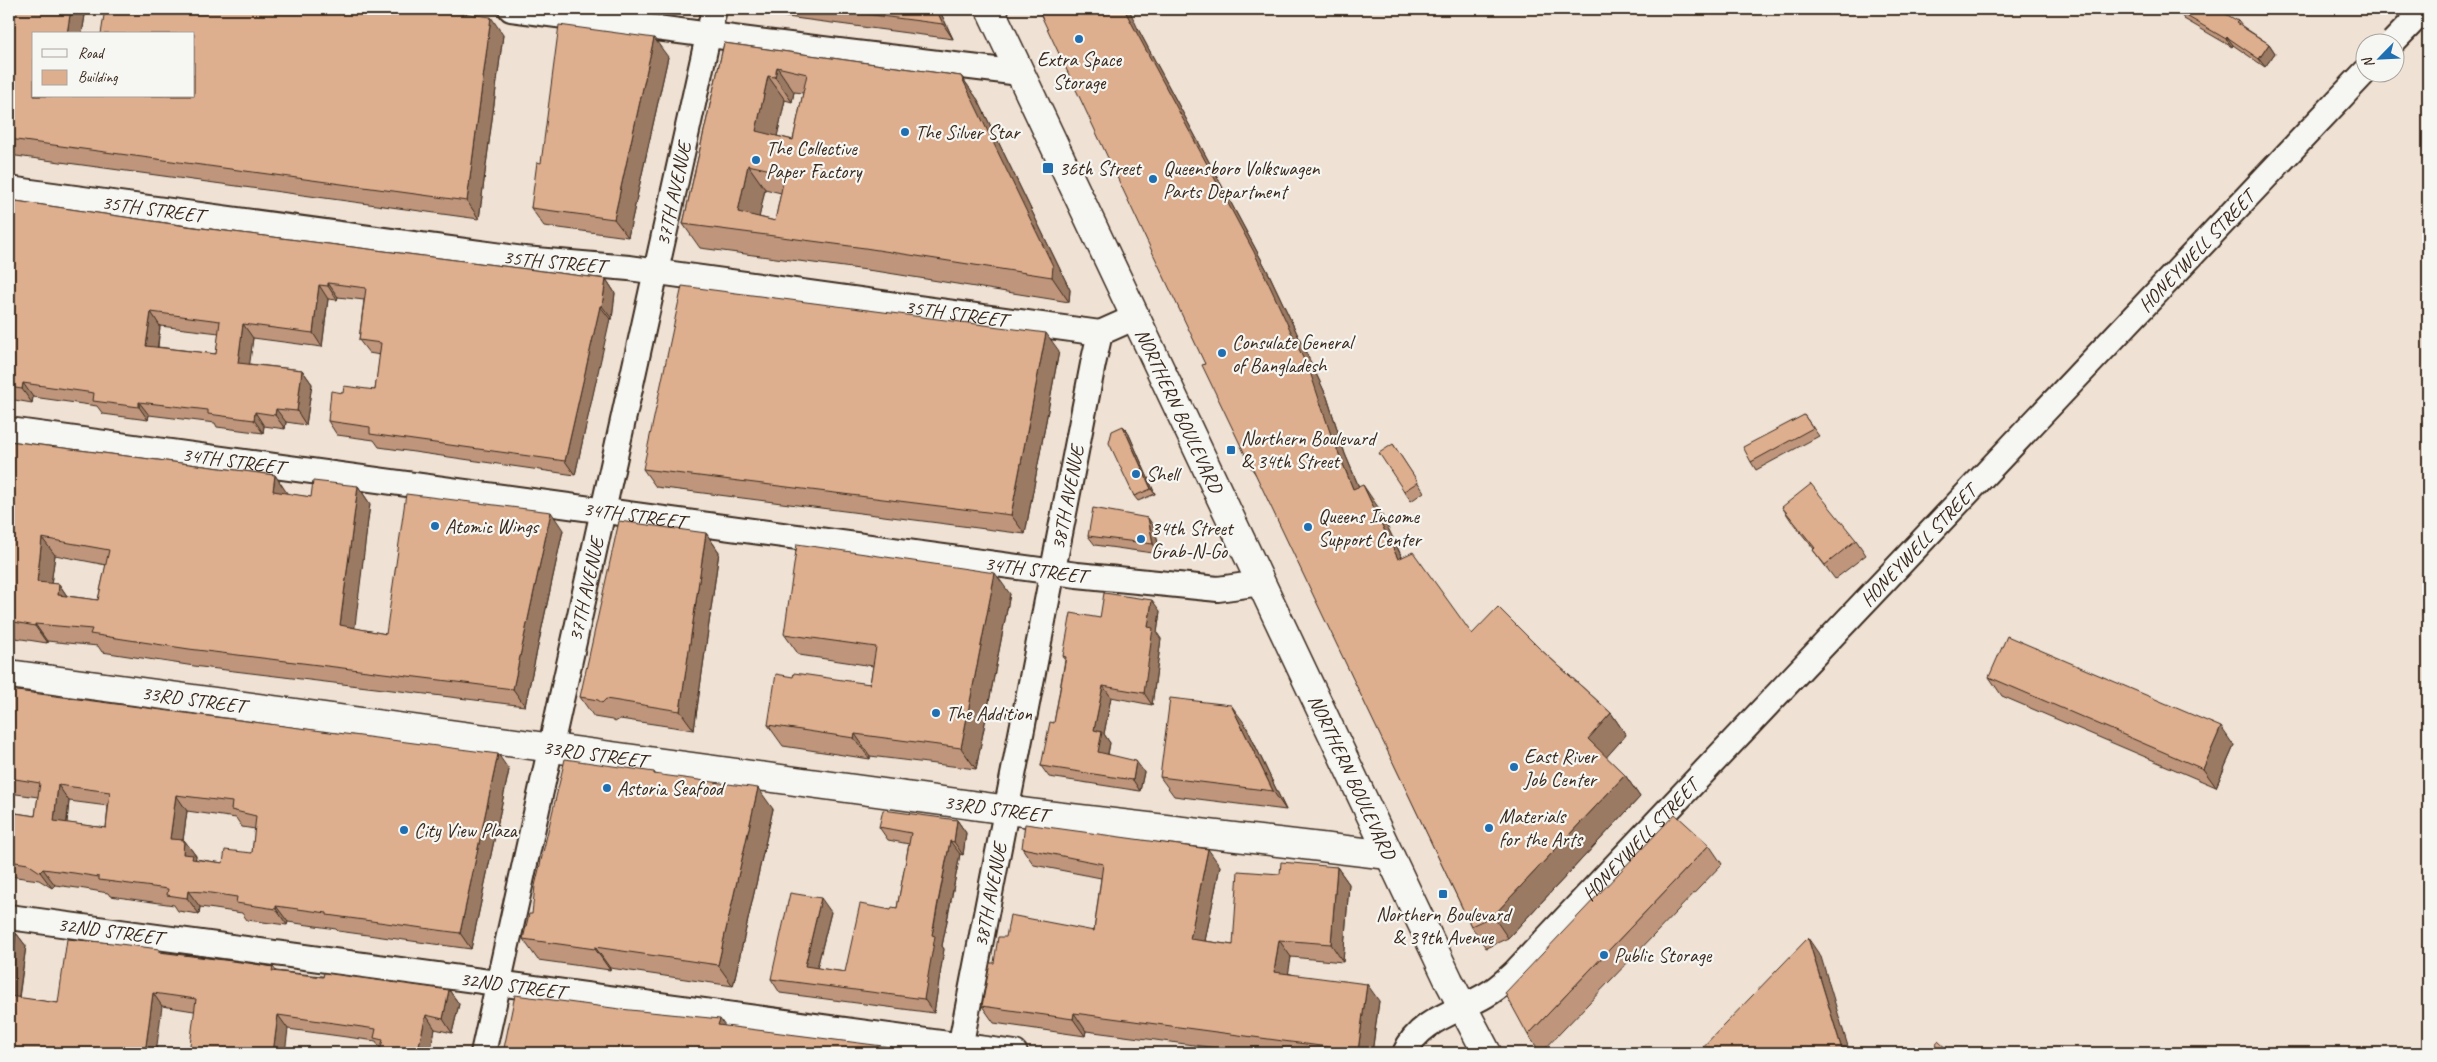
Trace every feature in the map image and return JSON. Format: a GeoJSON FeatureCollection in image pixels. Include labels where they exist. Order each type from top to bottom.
{"type":"FeatureCollection","features":[{"type":"Feature","properties":{"kind":"main road","name":"NORTHERN BOULEVARD"},"geometry":{"type":"LineString","coordinates":[[990,9],[1389,855],[1462,1007],[1487,1053]]}},
{"type":"Feature","properties":{"kind":"main road","name":"33RD STREET"},"geometry":{"type":"LineString","coordinates":[[9,674],[1007,810],[1389,855]]}},
{"type":"Feature","properties":{"kind":"street"},"geometry":{"type":"LineString","coordinates":[[511,9],[1020,73]]}},
{"type":"Feature","properties":{"kind":"street","name":"37TH AVENUE"},"geometry":{"type":"LineString","coordinates":[[483,1053],[714,9]]}},
{"type":"Feature","properties":{"kind":"street"},"geometry":{"type":"LineString","coordinates":[[2403,32],[2425,9]]}},
{"type":"Feature","properties":{"kind":"street","name":"HONEYWELL STREET"},"geometry":{"type":"LineString","coordinates":[[1405,1053],[1411,1041],[1425,1026],[1487,995],[1514,973],[2356,82]]}},
{"type":"Feature","properties":{"kind":"street","name":"35TH STREET"},"geometry":{"type":"LineString","coordinates":[[9,189],[524,259],[656,272],[1100,333]]}},
{"type":"Feature","properties":{"kind":"street"},"geometry":{"type":"LineString","coordinates":[[1100,333],[1136,317]]}},
{"type":"Feature","properties":{"kind":"street","name":"38TH AVENUE"},"geometry":{"type":"LineString","coordinates":[[960,1050],[1100,333]]}},
{"type":"Feature","properties":{"kind":"street","name":"34TH STREET"},"geometry":{"type":"LineString","coordinates":[[9,430],[1053,572],[1218,589],[1261,583]]}},
{"type":"Feature","properties":{"kind":"street","name":"32ND STREET"},"geometry":{"type":"LineString","coordinates":[[9,917],[499,983],[960,1050],[1015,1053]]}},
{"type":"Feature","properties":{"kind":"building"},"geometry":{"type":"Polygon","coordinates":[[[9,9],[71,9],[67,32],[32,32],[32,98],[195,98],[195,32],[101,32],[105,9],[430,9],[491,17],[467,201],[9,139],[9,9]]]}},
{"type":"Feature","properties":{"kind":"building"},"geometry":{"type":"Polygon","coordinates":[[[826,9],[936,9],[943,24],[826,9]]]}},
{"type":"Feature","properties":{"kind":"building"},"geometry":{"type":"Polygon","coordinates":[[[1038,9],[1124,9],[1254,252],[1311,375],[1330,432],[1353,489],[1363,485],[1398,559],[1413,552],[1472,634],[1498,607],[1539,648],[1611,713],[1588,739],[1625,775],[1493,916],[1471,926],[1202,365],[1205,364],[1038,9]]]}},
{"type":"Feature","properties":{"kind":"building"},"geometry":{"type":"Polygon","coordinates":[[[2180,9],[2217,9],[2238,21],[2236,23],[2269,44],[2259,59],[2227,37],[2226,39],[2178,11],[2180,9]]]}},
{"type":"Feature","properties":{"kind":"building"},"geometry":{"type":"Polygon","coordinates":[[[559,25],[654,38],[614,219],[531,208],[537,162],[541,163],[559,25]]]}},
{"type":"Feature","properties":{"kind":"building"},"geometry":{"type":"Polygon","coordinates":[[[724,43],[961,76],[1053,266],[1052,277],[865,248],[683,224],[724,43]],[[777,67],[775,77],[768,76],[756,131],[793,140],[807,74],[777,67]],[[748,165],[738,212],[775,221],[785,173],[748,165]]]}},
{"type":"Feature","properties":{"kind":"building"},"geometry":{"type":"Polygon","coordinates":[[[9,200],[186,226],[606,279],[602,306],[600,306],[565,461],[370,434],[370,427],[328,421],[331,391],[343,393],[344,386],[375,390],[381,343],[359,340],[366,288],[328,283],[328,286],[319,285],[313,333],[243,324],[238,363],[302,370],[297,411],[276,409],[275,415],[255,412],[254,420],[208,414],[208,410],[139,402],[139,407],[93,401],[94,393],[23,383],[22,389],[9,387],[9,200]],[[151,312],[146,346],[216,354],[220,321],[151,312]]]}},
{"type":"Feature","properties":{"kind":"building"},"geometry":{"type":"Polygon","coordinates":[[[682,286],[1046,333],[1011,515],[643,469],[682,286]]]}},
{"type":"Feature","properties":{"kind":"building"},"geometry":{"type":"Polygon","coordinates":[[[1804,415],[1813,428],[1751,462],[1743,447],[1804,415]]]}},
{"type":"Feature","properties":{"kind":"building","name":"Shell"},"geometry":{"type":"Polygon","coordinates":[[[1123,426],[1151,489],[1134,496],[1109,443],[1112,431],[1123,426]]]}},
{"type":"Feature","properties":{"kind":"building"},"geometry":{"type":"Polygon","coordinates":[[[9,441],[275,475],[273,491],[311,497],[313,481],[358,486],[340,625],[386,634],[406,494],[551,512],[513,689],[189,649],[90,634],[92,629],[35,624],[35,626],[9,621],[9,441]],[[42,538],[37,582],[59,584],[58,595],[98,600],[109,550],[42,538]]]}},
{"type":"Feature","properties":{"kind":"building"},"geometry":{"type":"Polygon","coordinates":[[[1393,444],[1418,482],[1404,491],[1379,453],[1393,444]]]}},
{"type":"Feature","properties":{"kind":"building"},"geometry":{"type":"Polygon","coordinates":[[[1811,484],[1856,540],[1825,565],[1813,550],[1815,548],[1782,507],[1811,484]]]}},
{"type":"Feature","properties":{"kind":"building"},"geometry":{"type":"Polygon","coordinates":[[[1093,508],[1148,518],[1153,544],[1088,536],[1093,508]]]}},
{"type":"Feature","properties":{"kind":"building"},"geometry":{"type":"Polygon","coordinates":[[[619,521],[706,533],[680,711],[606,699],[602,703],[598,700],[580,697],[619,521]]]}},
{"type":"Feature","properties":{"kind":"building"},"geometry":{"type":"Polygon","coordinates":[[[797,544],[995,573],[961,748],[855,734],[854,738],[768,725],[776,674],[793,677],[794,673],[870,684],[876,647],[784,634],[797,544]]]}},
{"type":"Feature","properties":{"kind":"building"},"geometry":{"type":"Polygon","coordinates":[[[1104,593],[1152,600],[1148,627],[1153,628],[1144,693],[1103,686],[1094,730],[1102,732],[1098,752],[1136,761],[1133,780],[1041,766],[1050,722],[1054,723],[1066,657],[1063,656],[1071,613],[1100,618],[1104,593]]]}},
{"type":"Feature","properties":{"kind":"building"},"geometry":{"type":"Polygon","coordinates":[[[2007,636],[2221,727],[2203,769],[1989,677],[2007,636]]]}},
{"type":"Feature","properties":{"kind":"building"},"geometry":{"type":"Polygon","coordinates":[[[9,690],[498,754],[460,933],[327,915],[327,913],[276,906],[276,909],[236,903],[237,897],[204,892],[188,891],[187,898],[167,895],[168,889],[99,880],[99,877],[74,873],[43,869],[40,872],[28,864],[9,861],[9,812],[35,816],[40,783],[9,778],[9,690]],[[58,785],[54,821],[106,828],[110,792],[58,785]],[[176,795],[170,839],[184,840],[183,854],[193,855],[192,859],[223,863],[225,850],[252,853],[256,816],[231,810],[232,802],[176,795]]]}},
{"type":"Feature","properties":{"kind":"building"},"geometry":{"type":"Polygon","coordinates":[[[1170,698],[1231,705],[1273,791],[1160,777],[1170,698]]]}},
{"type":"Feature","properties":{"kind":"building"},"geometry":{"type":"Polygon","coordinates":[[[565,759],[654,772],[654,774],[758,788],[718,965],[595,947],[595,949],[523,939],[529,914],[532,914],[535,886],[565,759]]]}},
{"type":"Feature","properties":{"kind":"building"},"geometry":{"type":"Polygon","coordinates":[[[883,810],[957,820],[954,842],[950,841],[938,902],[932,935],[935,936],[924,999],[771,979],[790,893],[821,898],[805,966],[845,972],[860,904],[891,910],[892,907],[897,908],[911,833],[879,827],[883,810]]]}},
{"type":"Feature","properties":{"kind":"building"},"geometry":{"type":"Polygon","coordinates":[[[1675,814],[1709,845],[1528,1035],[1505,993],[1675,814]]]}},
{"type":"Feature","properties":{"kind":"building"},"geometry":{"type":"Polygon","coordinates":[[[1025,824],[1208,849],[1190,939],[1233,945],[1238,871],[1280,874],[1281,862],[1337,867],[1331,944],[1279,940],[1274,972],[1367,984],[1358,1051],[1074,1013],[1073,1019],[982,1006],[990,963],[994,963],[998,937],[1006,937],[1010,915],[1094,931],[1103,864],[1022,848],[1025,824]]]}},
{"type":"Feature","properties":{"kind":"building"},"geometry":{"type":"Polygon","coordinates":[[[9,932],[16,933],[9,987],[9,932]]]}},
{"type":"Feature","properties":{"kind":"building"},"geometry":{"type":"Polygon","coordinates":[[[1808,938],[1843,1053],[1697,1053],[1808,938]]]}},
{"type":"Feature","properties":{"kind":"building"},"geometry":{"type":"Polygon","coordinates":[[[67,939],[159,949],[159,952],[273,967],[272,971],[323,977],[324,973],[449,990],[443,1019],[426,1015],[419,1045],[422,1046],[420,1053],[379,1053],[383,1040],[374,1038],[376,1029],[278,1015],[273,1053],[189,1053],[196,999],[153,993],[145,1053],[9,1053],[9,996],[58,1003],[67,939]]]}},
{"type":"Feature","properties":{"kind":"building"},"geometry":{"type":"Polygon","coordinates":[[[515,995],[620,1009],[720,1019],[718,1025],[906,1049],[905,1053],[503,1053],[515,995]]]}},
{"type":"Feature","properties":{"kind":"building"},"geometry":{"type":"Polygon","coordinates":[[[1938,1041],[1951,1053],[1932,1053],[1938,1041]]]}},
{"type":"Feature","properties":{"kind":"place","name":"Extra Space Storage"},"geometry":{"type":"Point","coordinates":[1079,39]}},
{"type":"Feature","properties":{"kind":"place","name":"The Silver Star"},"geometry":{"type":"Point","coordinates":[905,132]}},
{"type":"Feature","properties":{"kind":"place","name":"The Collective Paper Factory"},"geometry":{"type":"Point","coordinates":[756,160]}},
{"type":"Feature","properties":{"kind":"place","name":"36th Street"},"geometry":{"type":"Point","coordinates":[1048,168]}},
{"type":"Feature","properties":{"kind":"place","name":"Queensboro Volkswagen Parts Department"},"geometry":{"type":"Point","coordinates":[1153,179]}},
{"type":"Feature","properties":{"kind":"place","name":"Consulate General of Bangladesh"},"geometry":{"type":"Point","coordinates":[1222,353]}},
{"type":"Feature","properties":{"kind":"place","name":"Northern Boulevard & 34th Street"},"geometry":{"type":"Point","coordinates":[1231,450]}},
{"type":"Feature","properties":{"kind":"place","name":"Shell"},"geometry":{"type":"Point","coordinates":[1136,474]}},
{"type":"Feature","properties":{"kind":"place","name":"Atomic Wings"},"geometry":{"type":"Point","coordinates":[435,526]}},
{"type":"Feature","properties":{"kind":"place","name":"Queens Income Support Center"},"geometry":{"type":"Point","coordinates":[1308,527]}},
{"type":"Feature","properties":{"kind":"place","name":"34th Street Grab-N-Go"},"geometry":{"type":"Point","coordinates":[1141,539]}},
{"type":"Feature","properties":{"kind":"place","name":"The Addition"},"geometry":{"type":"Point","coordinates":[936,713]}},
{"type":"Feature","properties":{"kind":"place","name":"East River Job Center"},"geometry":{"type":"Point","coordinates":[1514,767]}},
{"type":"Feature","properties":{"kind":"place","name":"Astoria Seafood"},"geometry":{"type":"Point","coordinates":[607,788]}},
{"type":"Feature","properties":{"kind":"place","name":"Materials for the Arts"},"geometry":{"type":"Point","coordinates":[1489,828]}},
{"type":"Feature","properties":{"kind":"place","name":"City View Plaza"},"geometry":{"type":"Point","coordinates":[404,830]}},
{"type":"Feature","properties":{"kind":"place","name":"Northern Boulevard & 39th Avenue"},"geometry":{"type":"Point","coordinates":[1443,894]}},
{"type":"Feature","properties":{"kind":"place","name":"Public Storage"},"geometry":{"type":"Point","coordinates":[1604,955]}}]}
